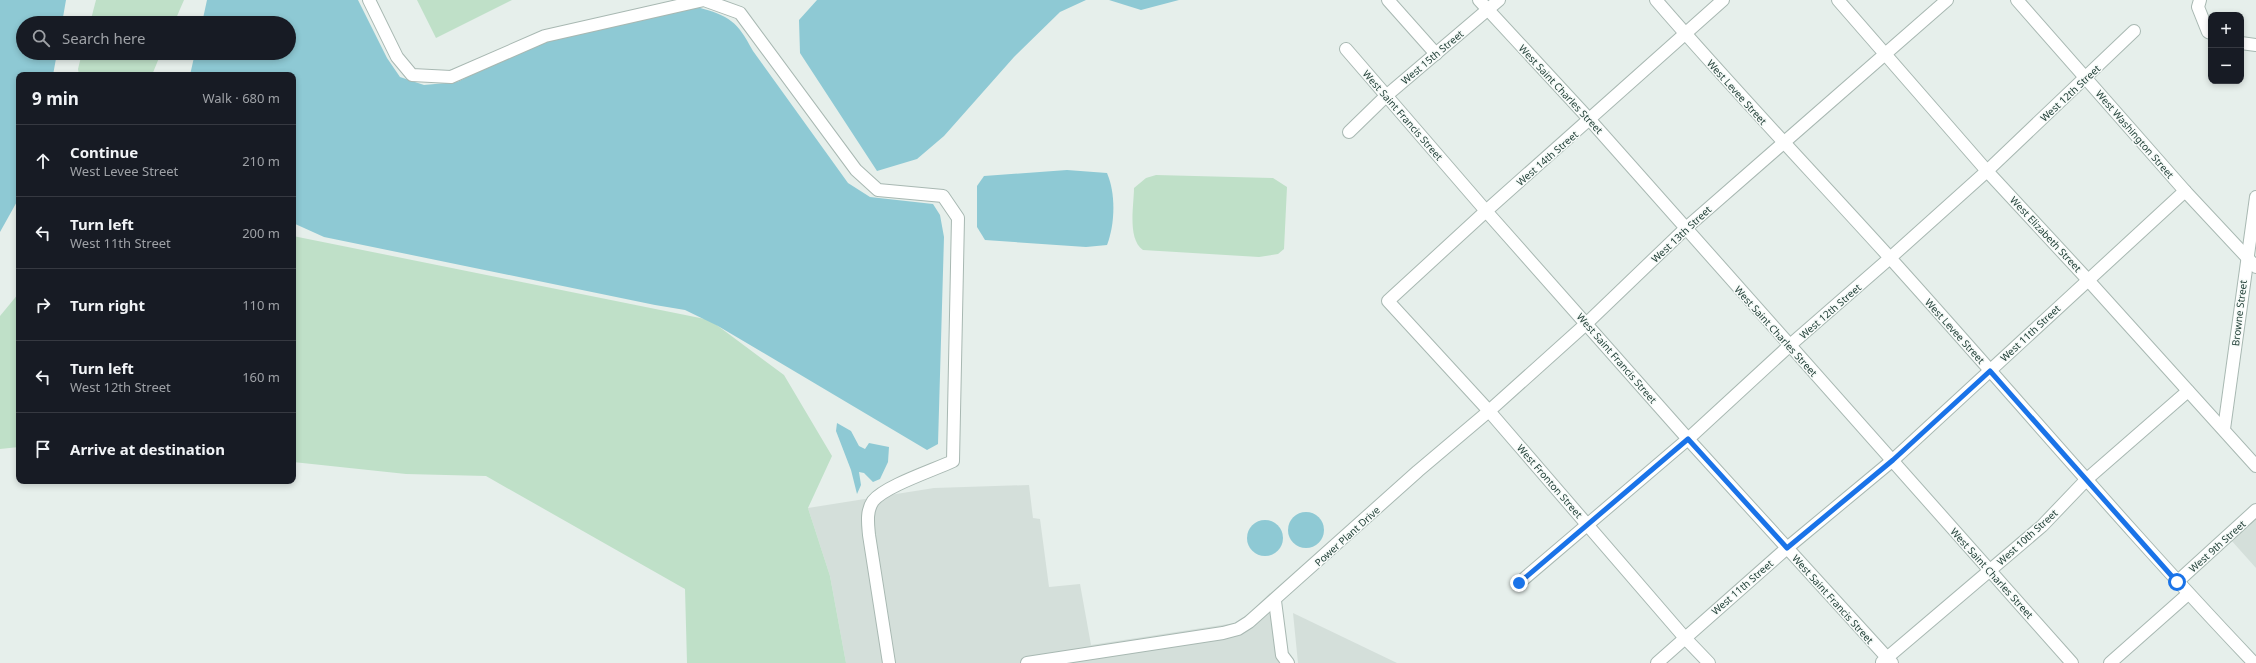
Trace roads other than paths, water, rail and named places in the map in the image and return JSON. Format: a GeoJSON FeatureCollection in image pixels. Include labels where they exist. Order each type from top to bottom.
{"type":"FeatureCollection","features":[{"type":"Feature","properties":{"kind":"street"},"geometry":{"type":"LineString","coordinates":[[369,0],[398,57],[412,75],[451,77],[545,36],[704,0],[740,13],[856,170],[878,190],[943,196],[958,218],[953,461],[884,491],[872,502],[868,514],[869,535],[889,663]]}},
{"type":"Feature","properties":{"kind":"street"},"geometry":{"type":"LineString","coordinates":[[1388,0],[1436,54]]}},
{"type":"Feature","properties":{"kind":"street","name":"West Saint Charles Street"},"geometry":{"type":"LineString","coordinates":[[1479,0],[1590,120],[1789,346],[1893,460],[1989,571],[2072,663]]}},
{"type":"Feature","properties":{"kind":"street","name":"West 15th Street"},"geometry":{"type":"LineString","coordinates":[[1349,132],[1386,96],[1499,0]]}},
{"type":"Feature","properties":{"kind":"street","name":"West Levee Street"},"geometry":{"type":"LineString","coordinates":[[1656,0],[1782,142],[1890,258],[2177,582],[2254,663]]}},
{"type":"Feature","properties":{"kind":"street","name":"West 14th Street"},"geometry":{"type":"LineString","coordinates":[[1388,301],[1486,211],[1723,0]]}},
{"type":"Feature","properties":{"kind":"street","name":"West Elizabeth Street"},"geometry":{"type":"LineString","coordinates":[[1838,0],[1886,52],[1987,171],[2224,429],[2256,466]]}},
{"type":"Feature","properties":{"kind":"street","name":"West 13th Street"},"geometry":{"type":"LineString","coordinates":[[1418,471],[1489,411],[1587,323],[1686,228],[1782,142],[1947,0]]}},
{"type":"Feature","properties":{"kind":"street","name":"West Washington Street"},"geometry":{"type":"LineString","coordinates":[[2017,0],[2185,191],[2256,267]]}},
{"type":"Feature","properties":{"kind":"street"},"geometry":{"type":"LineString","coordinates":[[2200,0],[2198,7],[2208,32]]}},
{"type":"Feature","properties":{"kind":"street","name":"West 12th Street"},"geometry":{"type":"LineString","coordinates":[[1519,583],[1688,439],[1789,346],[1987,171],[2134,31]]}},
{"type":"Feature","properties":{"kind":"street"},"geometry":{"type":"LineString","coordinates":[[2244,43],[2256,45]]}},
{"type":"Feature","properties":{"kind":"street","name":"West Saint Francis Street"},"geometry":{"type":"LineString","coordinates":[[1346,49],[1486,211],[1887,661]]}},
{"type":"Feature","properties":{"kind":"street","name":"West 11th Street"},"geometry":{"type":"LineString","coordinates":[[1657,663],[1787,548],[1893,460],[2185,191]]}},
{"type":"Feature","properties":{"kind":"street","name":"Browne Street"},"geometry":{"type":"LineString","coordinates":[[2224,429],[2256,196]]}},
{"type":"Feature","properties":{"kind":"street","name":"West Fronton Street"},"geometry":{"type":"LineString","coordinates":[[1388,301],[1489,411],[1684,638],[1709,663]]}},
{"type":"Feature","properties":{"kind":"street","name":"West 10th Street"},"geometry":{"type":"LineString","coordinates":[[1887,661],[2042,526],[2087,479],[2188,391]]}},
{"type":"Feature","properties":{"kind":"street","name":"Power Plant Drive"},"geometry":{"type":"LineString","coordinates":[[1027,663],[1238,629],[1275,601],[1418,471]]}},
{"type":"Feature","properties":{"kind":"street","name":"West 9th Street"},"geometry":{"type":"LineString","coordinates":[[2177,582],[2256,510]]}},
{"type":"Feature","properties":{"kind":"street"},"geometry":{"type":"LineString","coordinates":[[2110,663],[2188,594]]}},
{"type":"Feature","properties":{"kind":"street"},"geometry":{"type":"LineString","coordinates":[[1275,601],[1282,655],[1288,663]]}},
{"type":"Feature","properties":{"kind":"water"},"geometry":{"type":"Polygon","coordinates":[[[0,0],[66,0],[63,16],[16,16],[16,60],[56,60],[54,72],[16,72],[16,203],[0,232],[0,0]]]}},
{"type":"Feature","properties":{"kind":"water"},"geometry":{"type":"Polygon","coordinates":[[[207,0],[358,0],[387,58],[400,77],[424,85],[457,82],[544,40],[697,7],[725,17],[737,26],[753,51],[848,183],[870,197],[933,204],[940,215],[944,237],[938,444],[927,450],[718,326],[685,310],[324,237],[296,224],[296,72],[191,72],[193,60],[296,60],[296,16],[204,16],[207,0]]]}},
{"type":"Feature","properties":{"kind":"water"},"geometry":{"type":"Polygon","coordinates":[[[817,0],[1086,0],[1060,12],[1014,57],[944,136],[917,159],[877,171],[800,53],[799,20],[817,0]]]}},
{"type":"Feature","properties":{"kind":"water"},"geometry":{"type":"Polygon","coordinates":[[[1109,0],[1179,0],[1141,10],[1109,0]]]}},
{"type":"Feature","properties":{"kind":"water"},"geometry":{"type":"Polygon","coordinates":[[[1067,170],[1107,173],[1112,190],[1113,219],[1107,245],[1086,247],[985,240],[977,227],[977,186],[984,176],[1067,170]]]}},
{"type":"Feature","properties":{"kind":"water"},"geometry":{"type":"Polygon","coordinates":[[[837,423],[851,431],[859,446],[865,449],[869,443],[889,447],[888,462],[880,479],[873,482],[864,473],[859,472],[861,485],[857,494],[851,470],[836,431],[837,423]]]}},
{"type":"Feature","properties":{"kind":"water"},"geometry":{"type":"Polygon","coordinates":[[[1310,512],[1319,517],[1323,523],[1323,537],[1319,543],[1310,548],[1302,548],[1293,543],[1289,537],[1288,526],[1293,517],[1299,513],[1310,512]]]}},
{"type":"Feature","properties":{"kind":"water"},"geometry":{"type":"Polygon","coordinates":[[[1269,520],[1278,525],[1282,531],[1282,545],[1278,551],[1269,556],[1261,556],[1252,551],[1248,545],[1247,534],[1252,525],[1258,521],[1269,520]]]}}]}
